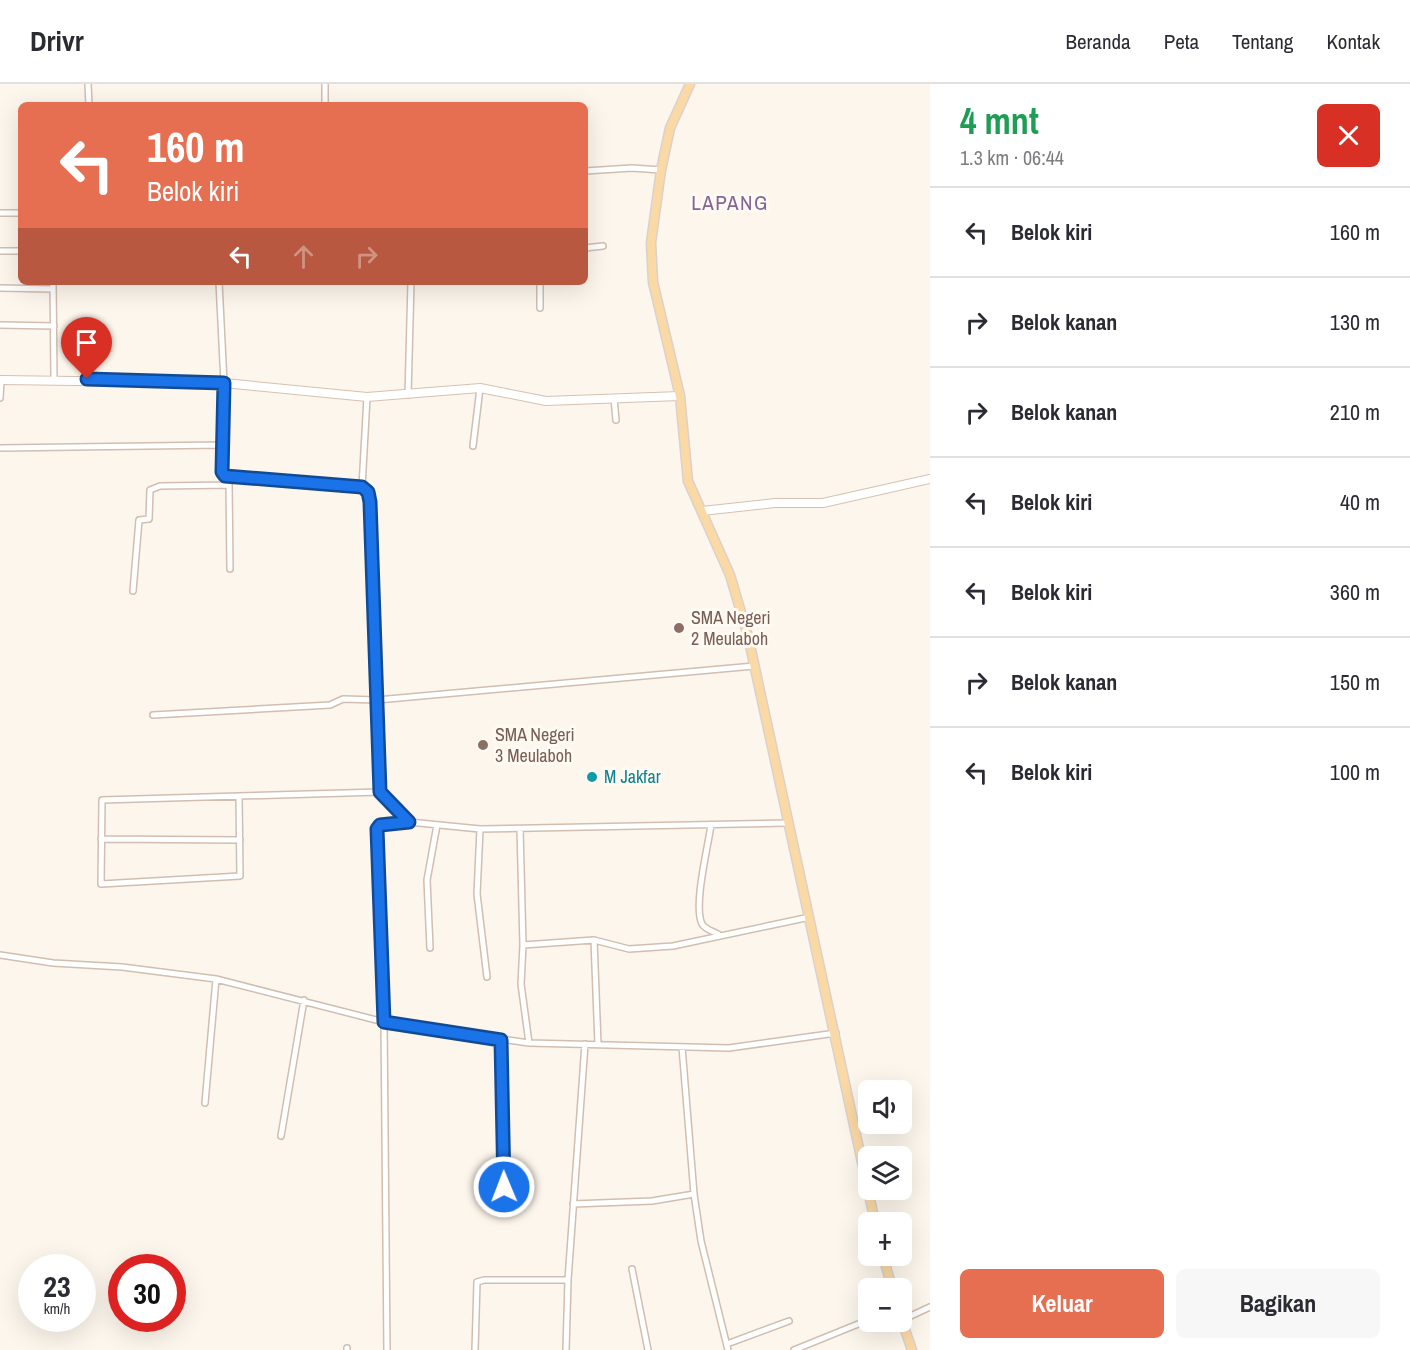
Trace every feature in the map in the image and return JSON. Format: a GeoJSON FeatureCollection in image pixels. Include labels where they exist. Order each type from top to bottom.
{"type":"FeatureCollection","features":[{"type":"Feature","properties":{"kind":"main road"},"geometry":{"type":"LineString","coordinates":[[690,84],[670,128],[661,170],[651,243],[652,272],[680,396],[686,471],[730,575],[754,666],[836,1033],[873,1212]]}},
{"type":"Feature","properties":{"kind":"main road"},"geometry":{"type":"LineString","coordinates":[[906,1332],[912,1350]]}},
{"type":"Feature","properties":{"kind":"street"},"geometry":{"type":"LineString","coordinates":[[88,84],[89,102]]}},
{"type":"Feature","properties":{"kind":"street"},"geometry":{"type":"LineString","coordinates":[[325,84],[325,102]]}},
{"type":"Feature","properties":{"kind":"street"},"geometry":{"type":"LineString","coordinates":[[588,171],[632,168],[661,170]]}},
{"type":"Feature","properties":{"kind":"street"},"geometry":{"type":"LineString","coordinates":[[0,213],[18,213]]}},
{"type":"Feature","properties":{"kind":"street"},"geometry":{"type":"LineString","coordinates":[[588,248],[603,246]]}},
{"type":"Feature","properties":{"kind":"street"},"geometry":{"type":"LineString","coordinates":[[0,251],[18,251]]}},
{"type":"Feature","properties":{"kind":"street"},"geometry":{"type":"LineString","coordinates":[[53,285],[54,379]]}},
{"type":"Feature","properties":{"kind":"street"},"geometry":{"type":"LineString","coordinates":[[219,285],[224,383],[222,472],[230,477],[362,487],[368,492],[380,792],[409,822]]}},
{"type":"Feature","properties":{"kind":"street"},"geometry":{"type":"LineString","coordinates":[[408,395],[411,285]]}},
{"type":"Feature","properties":{"kind":"street"},"geometry":{"type":"LineString","coordinates":[[540,285],[540,309]]}},
{"type":"Feature","properties":{"kind":"street"},"geometry":{"type":"LineString","coordinates":[[0,288],[53,290]]}},
{"type":"Feature","properties":{"kind":"street"},"geometry":{"type":"LineString","coordinates":[[0,325],[54,326]]}},
{"type":"Feature","properties":{"kind":"street"},"geometry":{"type":"LineString","coordinates":[[0,398],[1,380],[54,379],[224,383],[367,397],[480,388],[546,401],[614,396],[680,396]]}},
{"type":"Feature","properties":{"kind":"street"},"geometry":{"type":"LineString","coordinates":[[473,446],[480,388]]}},
{"type":"Feature","properties":{"kind":"street"},"geometry":{"type":"LineString","coordinates":[[614,396],[616,420]]}},
{"type":"Feature","properties":{"kind":"street"},"geometry":{"type":"LineString","coordinates":[[362,487],[367,397]]}},
{"type":"Feature","properties":{"kind":"street"},"geometry":{"type":"LineString","coordinates":[[0,448],[221,445]]}},
{"type":"Feature","properties":{"kind":"street"},"geometry":{"type":"LineString","coordinates":[[230,477],[230,569]]}},
{"type":"Feature","properties":{"kind":"street"},"geometry":{"type":"LineString","coordinates":[[702,511],[775,503],[823,503],[930,479]]}},
{"type":"Feature","properties":{"kind":"street"},"geometry":{"type":"LineString","coordinates":[[134,591],[139,520],[149,519],[150,490],[160,486],[229,485]]}},
{"type":"Feature","properties":{"kind":"street"},"geometry":{"type":"LineString","coordinates":[[153,715],[330,705],[343,699],[377,700],[754,666]]}},
{"type":"Feature","properties":{"kind":"street"},"geometry":{"type":"LineString","coordinates":[[239,796],[240,876],[101,884],[102,800],[239,796],[380,792]]}},
{"type":"Feature","properties":{"kind":"street"},"geometry":{"type":"LineString","coordinates":[[387,1350],[384,1022],[377,829],[380,825],[409,822],[480,829],[520,830],[788,822]]}},
{"type":"Feature","properties":{"kind":"street"},"geometry":{"type":"LineString","coordinates":[[430,948],[427,880],[437,825]]}},
{"type":"Feature","properties":{"kind":"street"},"geometry":{"type":"LineString","coordinates":[[711,825],[707,857],[701,878],[701,921],[708,930],[719,934]]}},
{"type":"Feature","properties":{"kind":"street"},"geometry":{"type":"LineString","coordinates":[[480,829],[477,894],[487,977]]}},
{"type":"Feature","properties":{"kind":"street"},"geometry":{"type":"LineString","coordinates":[[520,830],[524,945],[521,984],[529,1043]]}},
{"type":"Feature","properties":{"kind":"street"},"geometry":{"type":"LineString","coordinates":[[101,839],[240,840]]}},
{"type":"Feature","properties":{"kind":"street"},"geometry":{"type":"LineString","coordinates":[[524,945],[594,940],[629,949],[673,946],[719,934],[810,917]]}},
{"type":"Feature","properties":{"kind":"street"},"geometry":{"type":"LineString","coordinates":[[594,940],[598,1044]]}},
{"type":"Feature","properties":{"kind":"street"},"geometry":{"type":"LineString","coordinates":[[0,955],[53,963],[122,967],[216,979],[384,1022],[529,1043],[729,1048],[836,1033]]}},
{"type":"Feature","properties":{"kind":"street"},"geometry":{"type":"LineString","coordinates":[[206,1103],[216,979]]}},
{"type":"Feature","properties":{"kind":"street"},"geometry":{"type":"LineString","coordinates":[[281,1136],[304,1000]]}},
{"type":"Feature","properties":{"kind":"street"},"geometry":{"type":"LineString","coordinates":[[501,1040],[504,1187]]}},
{"type":"Feature","properties":{"kind":"street"},"geometry":{"type":"LineString","coordinates":[[566,1350],[568,1280],[585,1044]]}},
{"type":"Feature","properties":{"kind":"street"},"geometry":{"type":"LineString","coordinates":[[681,1047],[694,1194],[701,1240],[728,1347],[789,1321]]}},
{"type":"Feature","properties":{"kind":"street"},"geometry":{"type":"LineString","coordinates":[[573,1204],[652,1201],[694,1194]]}},
{"type":"Feature","properties":{"kind":"street"},"geometry":{"type":"LineString","coordinates":[[632,1269],[648,1350]]}},
{"type":"Feature","properties":{"kind":"street"},"geometry":{"type":"LineString","coordinates":[[475,1350],[477,1282],[484,1280],[568,1280]]}},
{"type":"Feature","properties":{"kind":"street"},"geometry":{"type":"LineString","coordinates":[[912,1316],[930,1307]]}},
{"type":"Feature","properties":{"kind":"street"},"geometry":{"type":"LineString","coordinates":[[794,1350],[858,1324]]}},
{"type":"Feature","properties":{"kind":"place","name":"SMA Negeri 2 Meulaboh"},"geometry":{"type":"Point","coordinates":[679,628]}},
{"type":"Feature","properties":{"kind":"place","name":"SMA Negeri 3 Meulaboh"},"geometry":{"type":"Point","coordinates":[483,745]}},
{"type":"Feature","properties":{"kind":"place","name":"M Jakfar"},"geometry":{"type":"Point","coordinates":[592,777]}},
{"type":"Feature","properties":{"kind":"district","name":"LAPANG"},"geometry":{"type":"Point","coordinates":[730,203]}},
{"type":"Feature","properties":{"kind":"route"},"geometry":{"type":"LineString","coordinates":[[87,379],[224,383],[221,445],[222,472],[225,476],[342,484],[362,487],[368,492],[380,792],[409,822],[380,825],[377,829],[384,1022],[443,1033],[501,1040],[504,1187]]}}]}
